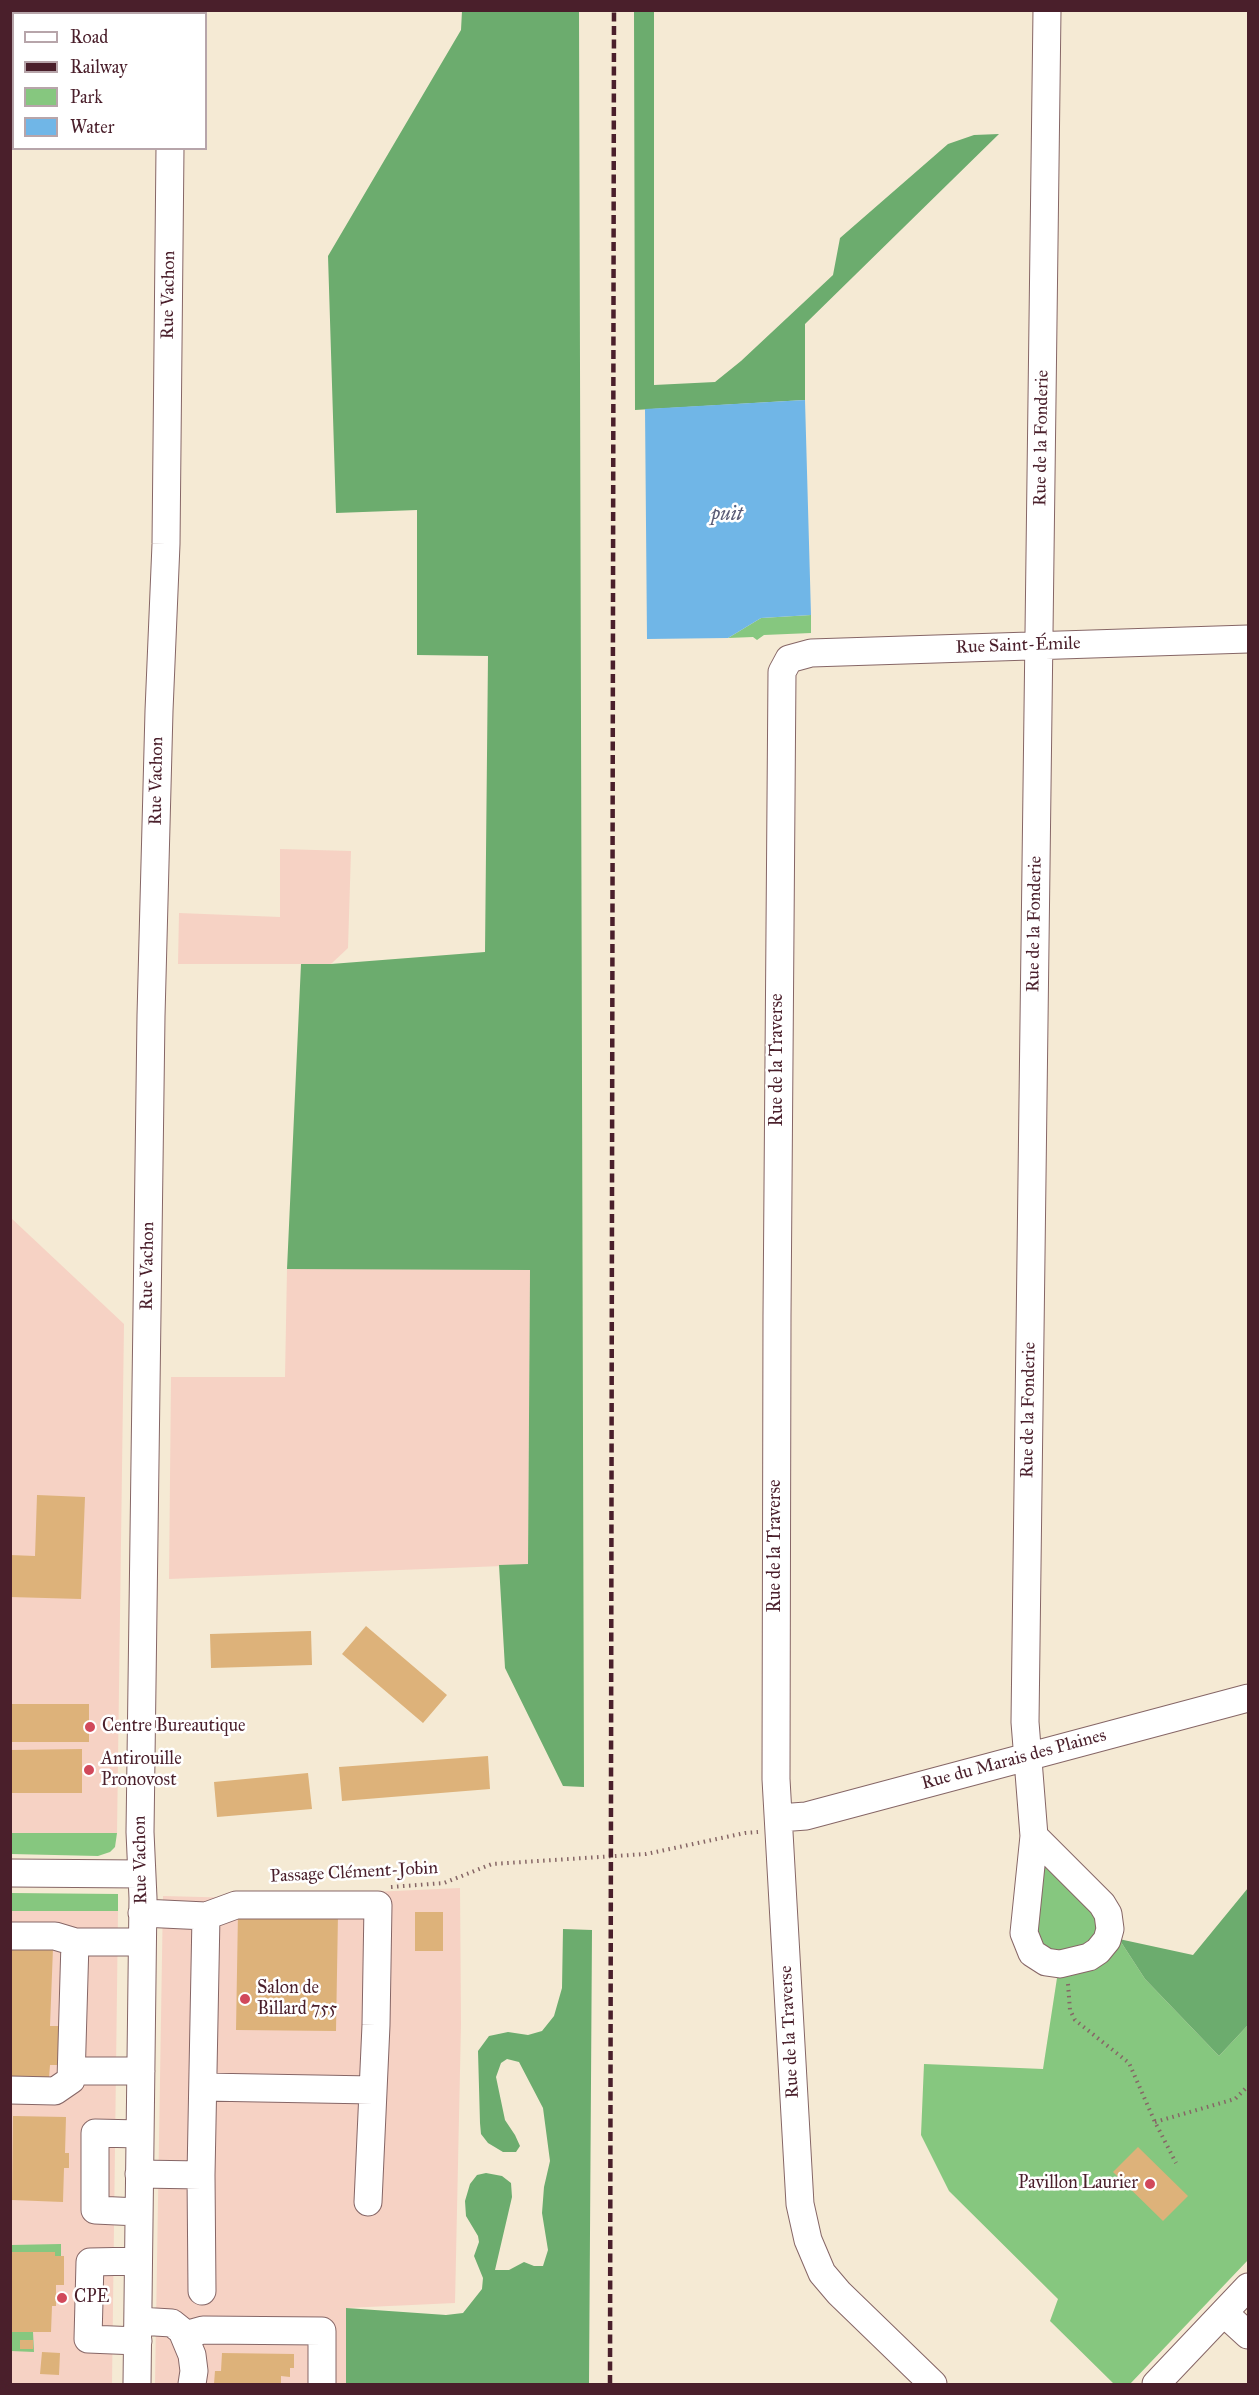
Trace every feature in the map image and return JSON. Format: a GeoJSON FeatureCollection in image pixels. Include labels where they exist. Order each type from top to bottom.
{"type":"FeatureCollection","features":[{"type":"Feature","properties":{"kind":"street","name":"Rue de la Fonderie"},"geometry":{"type":"LineString","coordinates":[[1034,1836],[1102,1904],[1108,1914],[1110,1929],[1104,1945],[1089,1957],[1057,1964],[1041,1960],[1032,1953],[1025,1939],[1034,1836],[1025,1722],[1047,10]]}},
{"type":"Feature","properties":{"kind":"street","name":"Rue Vachon"},"geometry":{"type":"LineString","coordinates":[[137,2385],[142,1942],[140,1832],[151,1040],[159,711],[166,544],[170,150]]}},
{"type":"Feature","properties":{"kind":"street","name":"Rue Saint-Émile"},"geometry":{"type":"LineString","coordinates":[[789,659],[811,653],[1248,639]]}},
{"type":"Feature","properties":{"kind":"street","name":"Rue de la Traverse"},"geometry":{"type":"LineString","coordinates":[[789,659],[785,664],[780,682],[776,1779],[768,1825],[799,2188],[808,2240],[822,2272],[831,2284],[933,2385]]}},
{"type":"Feature","properties":{"kind":"street","name":"Rue du Marais des Plaines"},"geometry":{"type":"LineString","coordinates":[[768,1825],[1248,1698]]}},
{"type":"Feature","properties":{"kind":"street"},"geometry":{"type":"LineString","coordinates":[[10,1873],[141,1874]]}},
{"type":"Feature","properties":{"kind":"street"},"geometry":{"type":"LineString","coordinates":[[142,1913],[206,1916],[236,1905],[378,1905],[368,2202]]}},
{"type":"Feature","properties":{"kind":"street"},"geometry":{"type":"LineString","coordinates":[[202,2291],[201,2175],[206,1916]]}},
{"type":"Feature","properties":{"kind":"street"},"geometry":{"type":"LineString","coordinates":[[10,1936],[55,1936],[75,1942],[142,1942]]}},
{"type":"Feature","properties":{"kind":"street"},"geometry":{"type":"LineString","coordinates":[[10,2090],[55,2091],[71,2080],[75,1942]]}},
{"type":"Feature","properties":{"kind":"street"},"geometry":{"type":"LineString","coordinates":[[72,2071],[141,2071]]}},
{"type":"Feature","properties":{"kind":"street"},"geometry":{"type":"LineString","coordinates":[[203,2087],[373,2090]]}},
{"type":"Feature","properties":{"kind":"street"},"geometry":{"type":"LineString","coordinates":[[139,2212],[95,2210],[95,2133],[140,2134]]}},
{"type":"Feature","properties":{"kind":"street"},"geometry":{"type":"LineString","coordinates":[[139,2175],[201,2175]]}},
{"type":"Feature","properties":{"kind":"street"},"geometry":{"type":"LineString","coordinates":[[138,2261],[90,2262],[88,2339],[172,2323],[185,2335],[193,2364],[192,2385]]}},
{"type":"Feature","properties":{"kind":"street"},"geometry":{"type":"LineString","coordinates":[[1156,2385],[1248,2287]]}},
{"type":"Feature","properties":{"kind":"street"},"geometry":{"type":"LineString","coordinates":[[1224,2313],[1248,2335]]}},
{"type":"Feature","properties":{"kind":"street"},"geometry":{"type":"LineString","coordinates":[[185,2335],[203,2330],[322,2331],[322,2385]]}},
{"type":"Feature","properties":{"kind":"path","name":"Passage Clément-Jobin"},"geometry":{"type":"LineString","coordinates":[[384,1887],[444,1883],[492,1864],[646,1854],[745,1833],[768,1825]]}},
{"type":"Feature","properties":{"kind":"path"},"geometry":{"type":"LineString","coordinates":[[1067,1962],[1070,2010],[1075,2020],[1129,2063],[1176,2163]]}},
{"type":"Feature","properties":{"kind":"path"},"geometry":{"type":"LineString","coordinates":[[1155,2122],[1235,2099],[1248,2086]]}},
{"type":"Feature","properties":{"kind":"shaded area"},"geometry":{"type":"Polygon","coordinates":[[[280,849],[351,851],[348,948],[331,964],[178,964],[179,913],[280,917],[280,849]]]}},
{"type":"Feature","properties":{"kind":"shaded area"},"geometry":{"type":"Polygon","coordinates":[[[10,1217],[124,1324],[117,1833],[11,1833],[10,1217]]]}},
{"type":"Feature","properties":{"kind":"shaded area"},"geometry":{"type":"Polygon","coordinates":[[[287,1269],[530,1269],[528,1565],[169,1579],[171,1377],[285,1377],[287,1269]]]}},
{"type":"Feature","properties":{"kind":"shaded area"},"geometry":{"type":"Polygon","coordinates":[[[460,1888],[461,2024],[455,2303],[346,2308],[346,2384],[155,2384],[163,1896],[240,1898],[460,1888]]]}},
{"type":"Feature","properties":{"kind":"shaded area"},"geometry":{"type":"Polygon","coordinates":[[[10,1911],[118,1911],[112,2384],[11,2384],[10,1911]]]}},
{"type":"Feature","properties":{"kind":"green space"},"geometry":{"type":"Polygon","coordinates":[[[462,11],[579,11],[584,1787],[563,1786],[505,1668],[499,1565],[528,1564],[530,1270],[287,1269],[301,964],[331,964],[485,952],[488,656],[417,655],[417,510],[336,513],[328,256],[461,30],[462,11]]]}},
{"type":"Feature","properties":{"kind":"green space"},"geometry":{"type":"Polygon","coordinates":[[[634,11],[654,11],[654,385],[715,382],[741,361],[833,275],[840,238],[948,144],[974,135],[999,134],[805,324],[805,400],[635,410],[634,11]]]}},
{"type":"Feature","properties":{"kind":"green space"},"geometry":{"type":"Polygon","coordinates":[[[811,615],[811,633],[764,635],[757,640],[753,637],[728,638],[761,618],[811,615]]]}},
{"type":"Feature","properties":{"kind":"green space"},"geometry":{"type":"Polygon","coordinates":[[[11,1833],[117,1833],[115,1847],[110,1852],[98,1856],[11,1854],[11,1833]]]}},
{"type":"Feature","properties":{"kind":"green space"},"geometry":{"type":"Polygon","coordinates":[[[1043,1865],[1097,1918],[1096,1934],[1088,1944],[1056,1952],[1049,1951],[1035,1937],[1043,1865]]]}},
{"type":"Feature","properties":{"kind":"green space"},"geometry":{"type":"Polygon","coordinates":[[[1248,1888],[1248,2025],[1219,2056],[1145,1979],[1119,1939],[1193,1955],[1248,1888]]]}},
{"type":"Feature","properties":{"kind":"green space"},"geometry":{"type":"Polygon","coordinates":[[[11,1893],[118,1894],[118,1911],[11,1911],[11,1893]]]}},
{"type":"Feature","properties":{"kind":"green space"},"geometry":{"type":"Polygon","coordinates":[[[563,1929],[592,1930],[589,2384],[346,2384],[346,2308],[446,2315],[463,2313],[482,2289],[483,2278],[474,2256],[479,2242],[478,2236],[466,2216],[465,2201],[470,2184],[477,2175],[486,2173],[502,2176],[511,2183],[512,2197],[495,2270],[509,2270],[524,2262],[534,2266],[543,2266],[548,2250],[542,2213],[544,2187],[550,2161],[543,2108],[519,2062],[507,2059],[501,2063],[496,2077],[505,2120],[520,2146],[516,2152],[503,2152],[488,2143],[481,2134],[478,2051],[489,2036],[508,2032],[528,2035],[542,2031],[554,2016],[562,1988],[563,1929]]]}},
{"type":"Feature","properties":{"kind":"green space"},"geometry":{"type":"Polygon","coordinates":[[[1119,1939],[1145,1979],[1219,2056],[1248,2025],[1248,2260],[1130,2384],[1114,2384],[1050,2321],[1058,2299],[949,2191],[921,2135],[924,2064],[1043,2069],[1057,1978],[1068,1975],[1119,1939]]]}},
{"type":"Feature","properties":{"kind":"green space"},"geometry":{"type":"Polygon","coordinates":[[[61,2244],[61,2256],[55,2256],[55,2252],[11,2252],[11,2245],[61,2244]]]}},
{"type":"Feature","properties":{"kind":"green space"},"geometry":{"type":"Polygon","coordinates":[[[11,2332],[33,2332],[34,2352],[11,2351],[11,2332]]]}},
{"type":"Feature","properties":{"kind":"water","name":"puit"},"geometry":{"type":"Polygon","coordinates":[[[805,400],[811,615],[761,618],[728,638],[647,639],[645,409],[805,400]]]}},
{"type":"Feature","properties":{"kind":"building"},"geometry":{"type":"Polygon","coordinates":[[[37,1495],[85,1497],[81,1599],[10,1597],[10,1555],[35,1556],[37,1495]]]}},
{"type":"Feature","properties":{"kind":"building"},"geometry":{"type":"Polygon","coordinates":[[[366,1626],[447,1695],[423,1723],[342,1654],[366,1626]]]}},
{"type":"Feature","properties":{"kind":"building"},"geometry":{"type":"Polygon","coordinates":[[[311,1631],[312,1665],[211,1668],[210,1634],[311,1631]]]}},
{"type":"Feature","properties":{"kind":"building"},"geometry":{"type":"Polygon","coordinates":[[[10,1704],[89,1704],[89,1742],[10,1742],[10,1704]]]}},
{"type":"Feature","properties":{"kind":"building"},"geometry":{"type":"Polygon","coordinates":[[[82,1749],[82,1793],[10,1793],[10,1750],[82,1749]]]}},
{"type":"Feature","properties":{"kind":"building"},"geometry":{"type":"Polygon","coordinates":[[[488,1756],[490,1789],[342,1801],[339,1767],[488,1756]]]}},
{"type":"Feature","properties":{"kind":"building"},"geometry":{"type":"Polygon","coordinates":[[[308,1773],[312,1809],[217,1817],[214,1782],[308,1773]]]}},
{"type":"Feature","properties":{"kind":"building"},"geometry":{"type":"Polygon","coordinates":[[[238,1912],[338,1914],[336,2031],[236,2030],[238,1912]]]}},
{"type":"Feature","properties":{"kind":"building"},"geometry":{"type":"Polygon","coordinates":[[[415,1912],[443,1912],[443,1951],[415,1951],[415,1912]]]}},
{"type":"Feature","properties":{"kind":"building"},"geometry":{"type":"Polygon","coordinates":[[[11,1947],[53,1948],[50,2026],[59,2026],[58,2065],[50,2065],[49,2078],[11,2077],[11,1947]]]}},
{"type":"Feature","properties":{"kind":"building"},"geometry":{"type":"Polygon","coordinates":[[[13,2116],[66,2117],[65,2153],[69,2153],[69,2168],[64,2168],[63,2202],[12,2200],[13,2116]]]}},
{"type":"Feature","properties":{"kind":"building","name":"Pavillon Laurier"},"geometry":{"type":"Polygon","coordinates":[[[1138,2147],[1188,2196],[1163,2221],[1113,2172],[1138,2147]]]}},
{"type":"Feature","properties":{"kind":"building"},"geometry":{"type":"Polygon","coordinates":[[[10,2252],[55,2252],[55,2256],[64,2256],[64,2285],[56,2285],[56,2306],[52,2306],[51,2332],[10,2332],[10,2252]]]}},
{"type":"Feature","properties":{"kind":"building"},"geometry":{"type":"Polygon","coordinates":[[[20,2340],[33,2340],[33,2349],[20,2349],[20,2340]]]}},
{"type":"Feature","properties":{"kind":"building"},"geometry":{"type":"Polygon","coordinates":[[[42,2352],[60,2353],[59,2375],[40,2374],[42,2352]]]}},
{"type":"Feature","properties":{"kind":"building"},"geometry":{"type":"Polygon","coordinates":[[[222,2353],[294,2354],[294,2368],[290,2368],[290,2377],[281,2376],[281,2384],[214,2384],[215,2371],[221,2371],[222,2353]]]}},
{"type":"Feature","properties":{"kind":"railway"},"geometry":{"type":"LineString","coordinates":[[610,2384],[614,10]]}},
{"type":"Feature","properties":{"kind":"place","name":"Centre Bureautique"},"geometry":{"type":"Point","coordinates":[90,1727]}},
{"type":"Feature","properties":{"kind":"place","name":"Antirouille Pronovost"},"geometry":{"type":"Point","coordinates":[89,1770]}},
{"type":"Feature","properties":{"kind":"place","name":"Salon de Billard 755"},"geometry":{"type":"Point","coordinates":[245,1999]}},
{"type":"Feature","properties":{"kind":"place","name":"Pavillon Laurier"},"geometry":{"type":"Point","coordinates":[1150,2184]}},
{"type":"Feature","properties":{"kind":"place","name":"CPE"},"geometry":{"type":"Point","coordinates":[62,2298]}}]}
